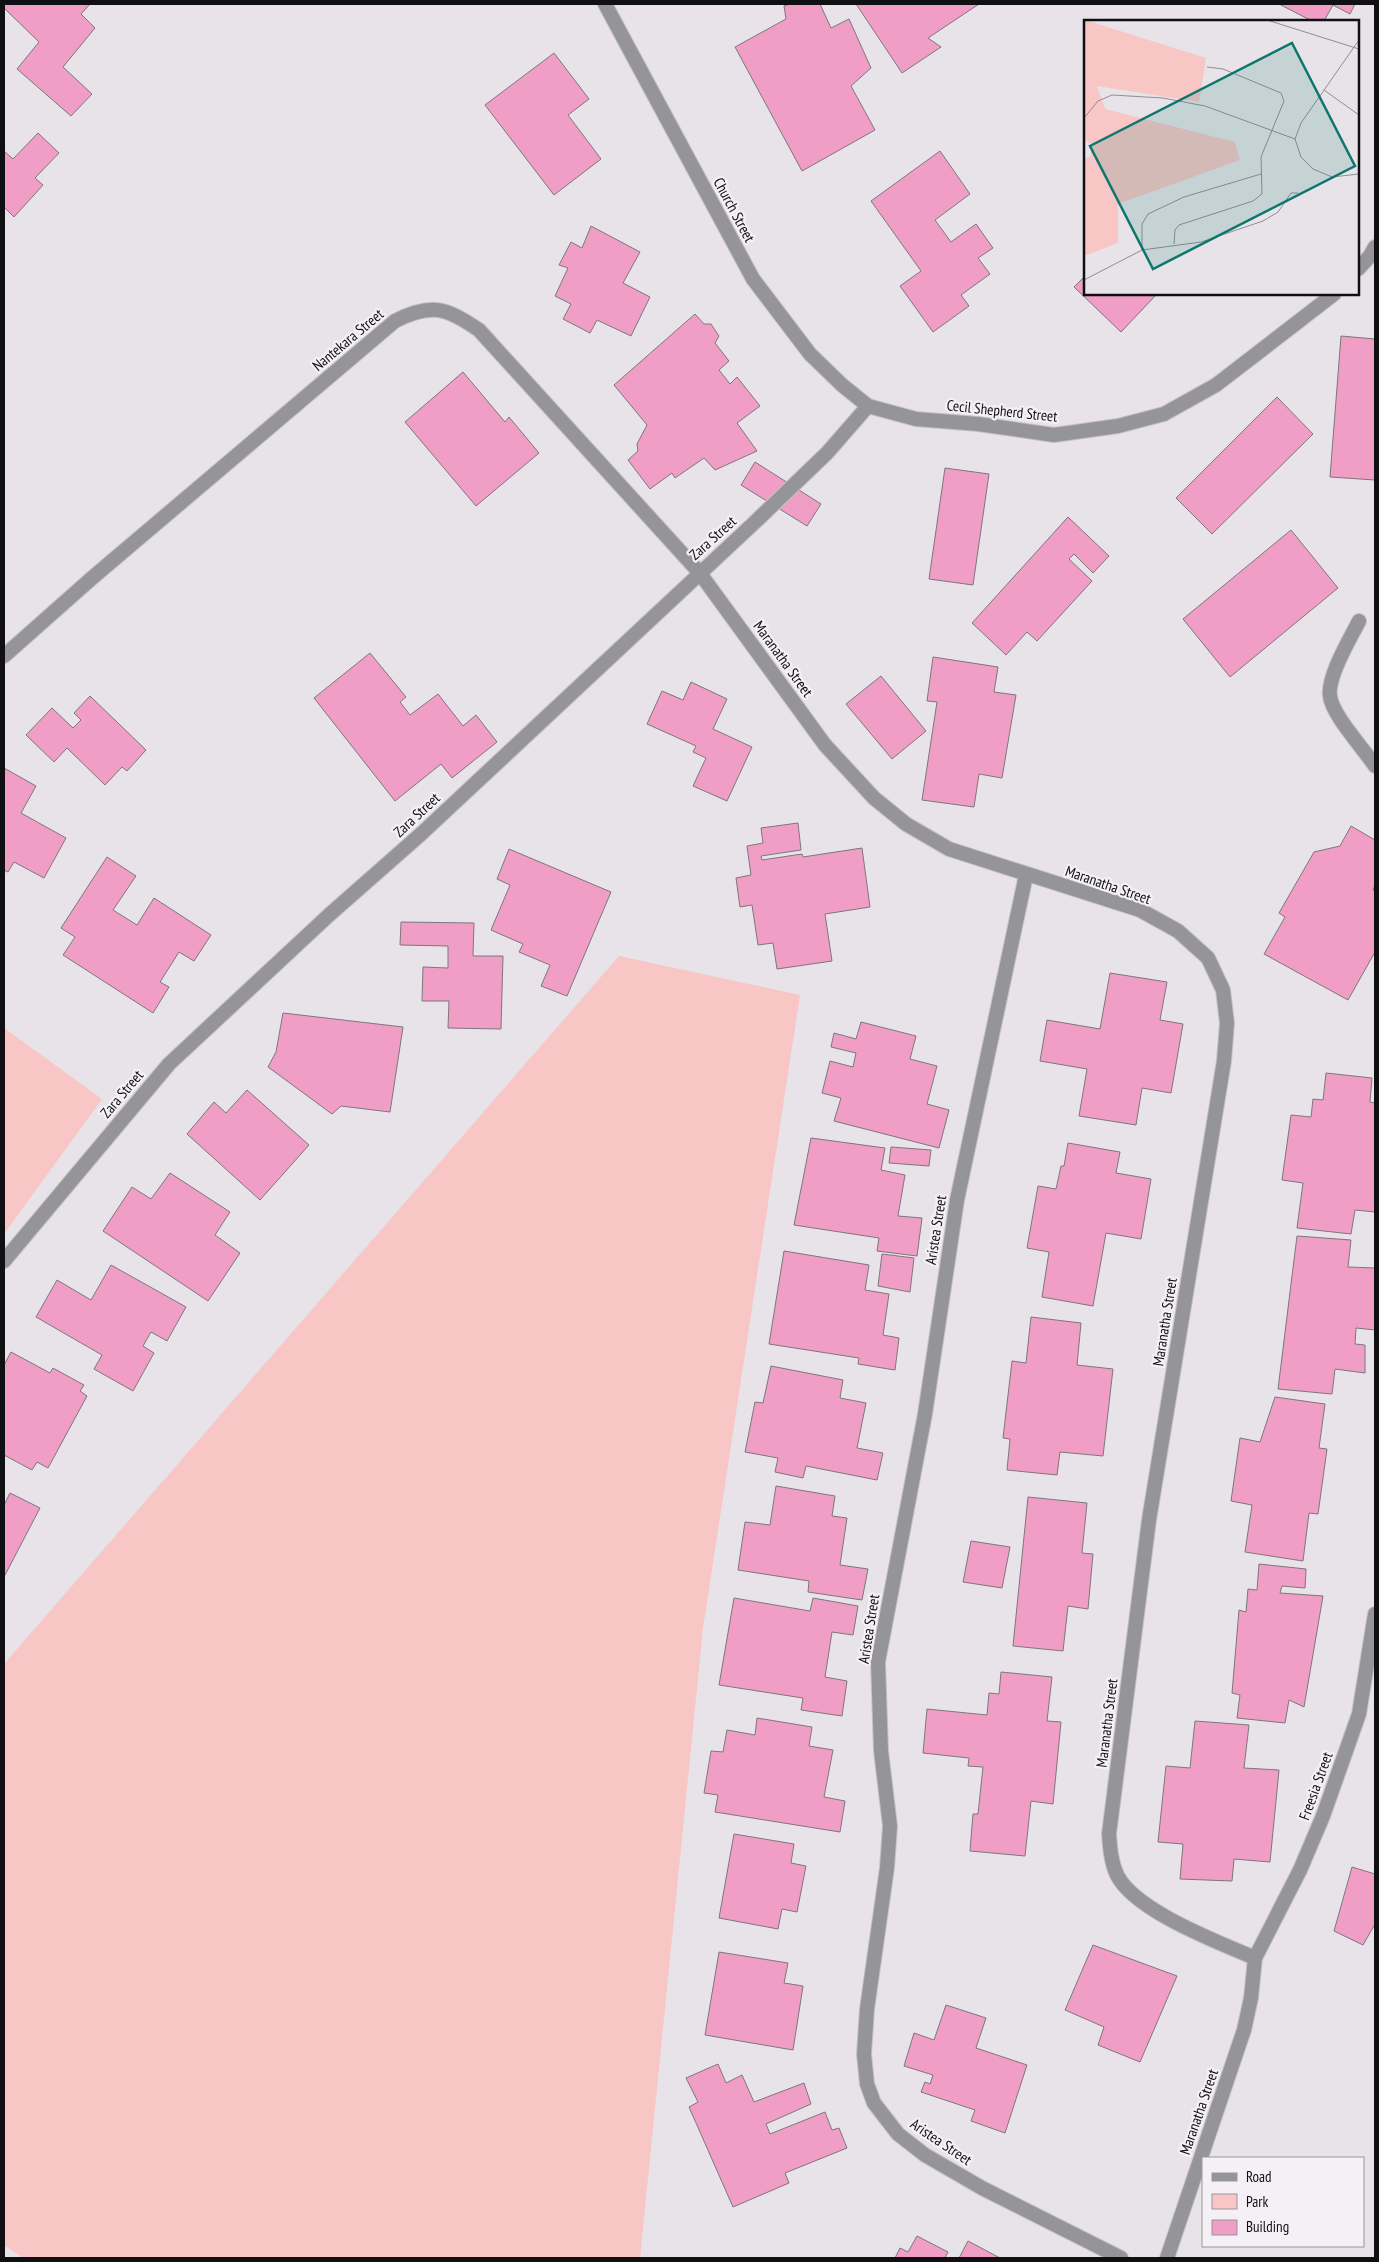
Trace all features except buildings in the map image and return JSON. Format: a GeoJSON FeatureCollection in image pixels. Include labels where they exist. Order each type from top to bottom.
{"type":"FeatureCollection","features":[{"type":"Feature","properties":{"kind":"street","name":"Church Street"},"geometry":{"type":"LineString","coordinates":[[605,4],[753,279],[810,354],[842,385],[868,406]]}},
{"type":"Feature","properties":{"kind":"street"},"geometry":{"type":"LineString","coordinates":[[1359,268],[1375,247]]}},
{"type":"Feature","properties":{"kind":"street","name":"Cecil Shepherd Street"},"geometry":{"type":"LineString","coordinates":[[868,406],[916,419],[978,424],[1054,435],[1118,426],[1164,414],[1216,385],[1333,295]]}},
{"type":"Feature","properties":{"kind":"street","name":"Nantekara Street"},"geometry":{"type":"LineString","coordinates":[[4,656],[92,578],[387,327],[415,311],[440,309],[459,316],[479,330],[699,572]]}},
{"type":"Feature","properties":{"kind":"street","name":"Zara Street"},"geometry":{"type":"LineString","coordinates":[[4,1261],[168,1064],[329,915],[421,834],[699,572],[754,523],[827,453],[868,406]]}},
{"type":"Feature","properties":{"kind":"street","name":"Maranatha Street"},"geometry":{"type":"LineString","coordinates":[[699,572],[825,745],[874,798],[906,824],[949,849],[1140,910],[1178,931],[1208,958],[1222,990],[1227,1023],[1224,1061],[1149,1520],[1109,1834],[1111,1858],[1118,1876],[1129,1892],[1162,1914],[1207,1938],[1255,1958],[1251,1998],[1244,2030],[1167,2258]]}},
{"type":"Feature","properties":{"kind":"street"},"geometry":{"type":"LineString","coordinates":[[1359,621],[1335,670],[1329,695],[1334,710],[1375,766]]}},
{"type":"Feature","properties":{"kind":"street","name":"Aristea Street"},"geometry":{"type":"LineString","coordinates":[[1026,875],[956,1200],[925,1414],[878,1662],[881,1751],[890,1826],[887,1868],[867,2010],[864,2054],[868,2084],[874,2103],[905,2139],[925,2155],[982,2188],[1121,2258]]}},
{"type":"Feature","properties":{"kind":"street","name":"Freesia Street"},"geometry":{"type":"LineString","coordinates":[[1255,1958],[1282,1906],[1319,1825],[1359,1714],[1375,1614]]}},
{"type":"Feature","properties":{"kind":"green space"},"geometry":{"type":"Polygon","coordinates":[[[619,956],[800,995],[703,1628],[640,2258],[23,2258],[4,2245],[4,1664],[619,956]]]}},
{"type":"Feature","properties":{"kind":"green space"},"geometry":{"type":"Polygon","coordinates":[[[4,1028],[102,1099],[4,1234],[4,1028]]]}}]}
